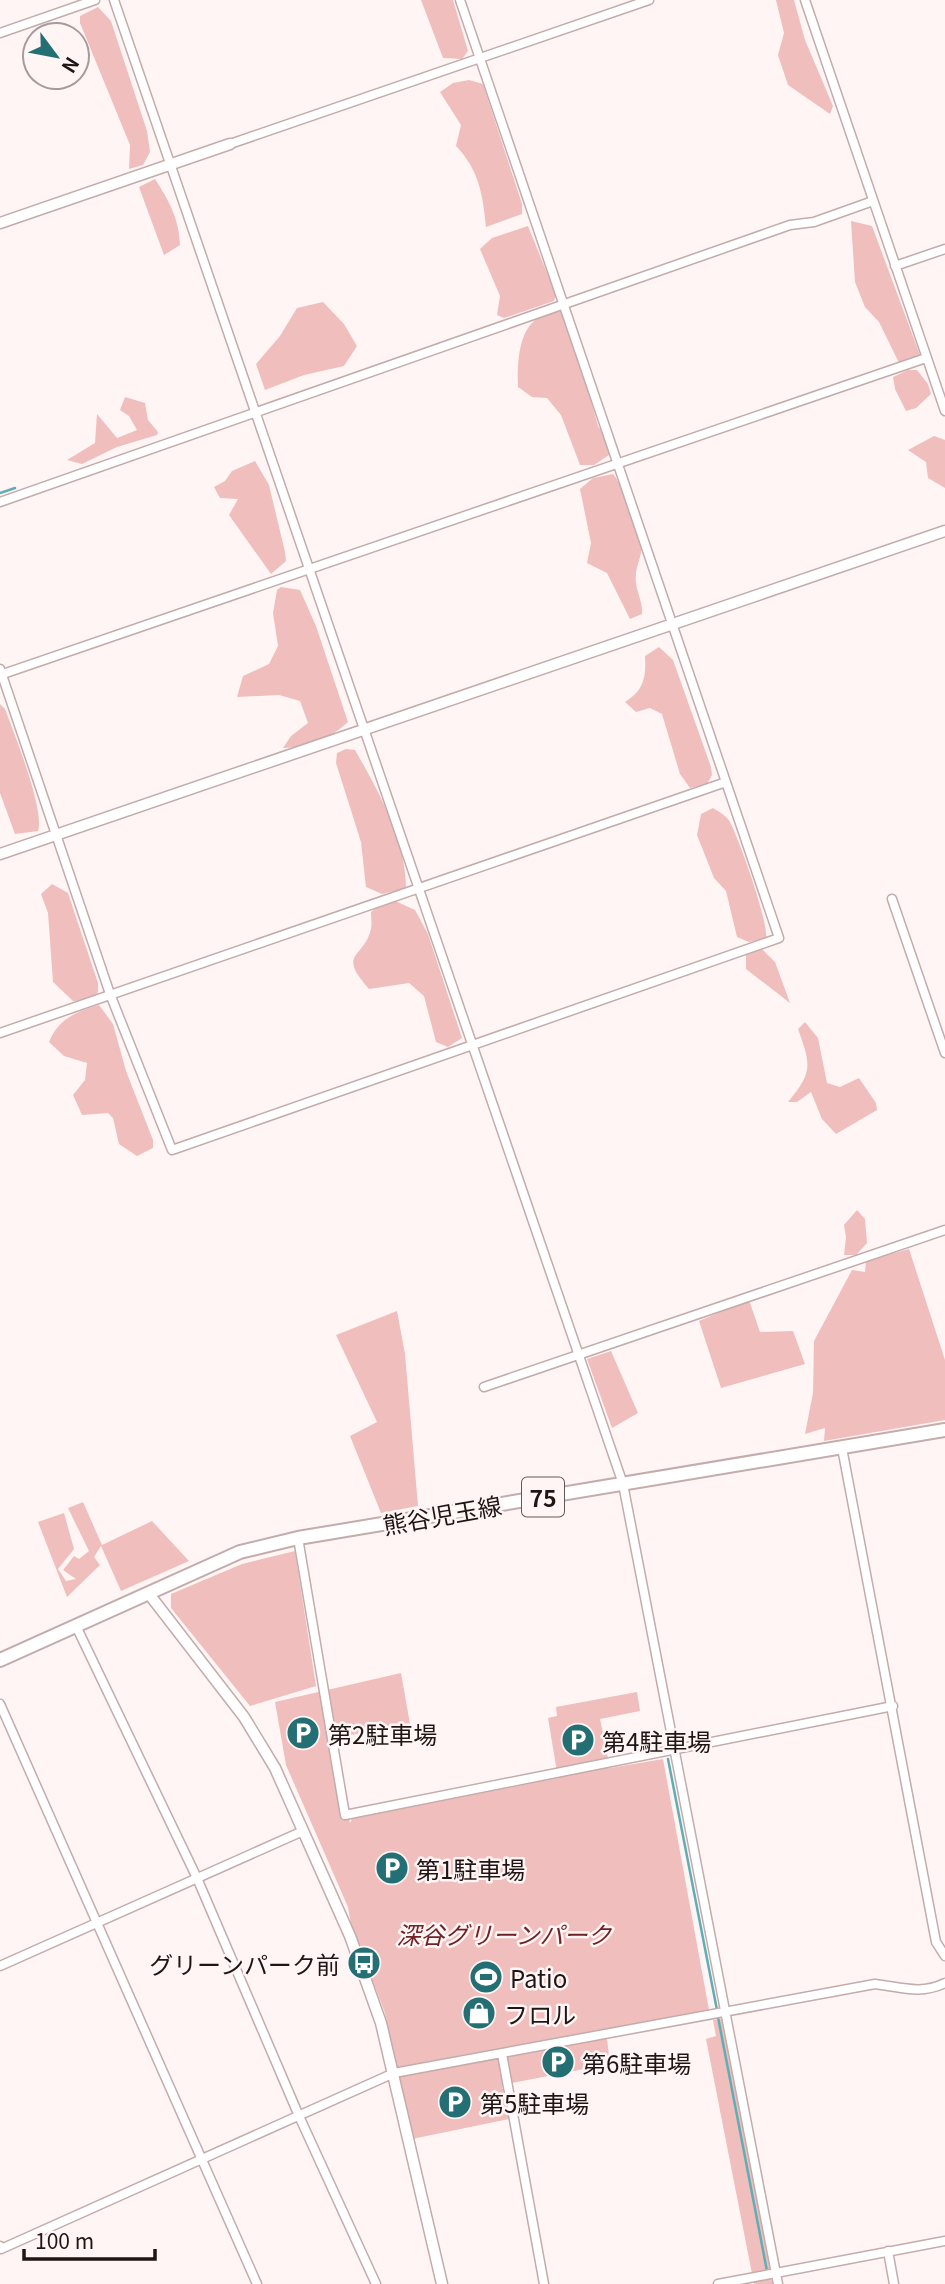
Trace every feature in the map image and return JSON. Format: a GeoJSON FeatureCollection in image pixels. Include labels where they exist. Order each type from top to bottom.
{"type":"FeatureCollection","features":[{"type":"Feature","properties":{"kind":"main road","name":"熊谷児玉線"},"geometry":{"type":"LineString","coordinates":[[0,1660],[240,1552],[298,1538],[945,1430]]}},
{"type":"Feature","properties":{"kind":"street"},"geometry":{"type":"LineString","coordinates":[[0,33],[94,0]]}},
{"type":"Feature","properties":{"kind":"street"},"geometry":{"type":"LineString","coordinates":[[114,0],[623,1484],[677,1751],[778,2284]]}},
{"type":"Feature","properties":{"kind":"street"},"geometry":{"type":"LineString","coordinates":[[460,0],[617,464],[779,938],[172,1150],[110,994],[1,673],[617,464],[926,358]]}},
{"type":"Feature","properties":{"kind":"street"},"geometry":{"type":"LineString","coordinates":[[0,223],[649,0]]}},
{"type":"Feature","properties":{"kind":"street"},"geometry":{"type":"LineString","coordinates":[[805,0],[945,411]]}},
{"type":"Feature","properties":{"kind":"street"},"geometry":{"type":"LineString","coordinates":[[0,502],[564,307],[790,225],[814,222],[873,201]]}},
{"type":"Feature","properties":{"kind":"street"},"geometry":{"type":"LineString","coordinates":[[895,266],[945,249]]}},
{"type":"Feature","properties":{"kind":"street"},"geometry":{"type":"LineString","coordinates":[[0,855],[945,531]]}},
{"type":"Feature","properties":{"kind":"street"},"geometry":{"type":"LineString","coordinates":[[0,1033],[726,782]]}},
{"type":"Feature","properties":{"kind":"street"},"geometry":{"type":"LineString","coordinates":[[892,899],[945,1053]]}},
{"type":"Feature","properties":{"kind":"street"},"geometry":{"type":"LineString","coordinates":[[484,1387],[945,1230]]}},
{"type":"Feature","properties":{"kind":"street"},"geometry":{"type":"LineString","coordinates":[[842,1448],[936,1942],[945,1956]]}},
{"type":"Feature","properties":{"kind":"street"},"geometry":{"type":"LineString","coordinates":[[298,1538],[345,1815],[677,1751],[892,1706]]}},
{"type":"Feature","properties":{"kind":"street"},"geometry":{"type":"LineString","coordinates":[[149,1594],[244,1717],[275,1768],[355,1948],[381,2023],[394,2073],[442,2284]]}},
{"type":"Feature","properties":{"kind":"street"},"geometry":{"type":"LineString","coordinates":[[76,1626],[197,1878],[299,2116],[376,2284]]}},
{"type":"Feature","properties":{"kind":"street"},"geometry":{"type":"LineString","coordinates":[[0,1704],[95,1924],[257,2284]]}},
{"type":"Feature","properties":{"kind":"street"},"geometry":{"type":"LineString","coordinates":[[0,1966],[303,1831]]}},
{"type":"Feature","properties":{"kind":"street"},"geometry":{"type":"LineString","coordinates":[[0,2246],[1,2249],[394,2073],[875,1984],[909,1992],[930,1989],[945,1983]]}},
{"type":"Feature","properties":{"kind":"street"},"geometry":{"type":"LineString","coordinates":[[502,2054],[544,2284]]}},
{"type":"Feature","properties":{"kind":"street"},"geometry":{"type":"LineString","coordinates":[[718,2284],[945,2241]]}},
{"type":"Feature","properties":{"kind":"street"},"geometry":{"type":"LineString","coordinates":[[888,2251],[894,2284]]}},
{"type":"Feature","properties":{"kind":"green space"},"geometry":{"type":"Polygon","coordinates":[[[421,0],[453,0],[468,51],[462,59],[443,58],[421,0]]]}},
{"type":"Feature","properties":{"kind":"green space"},"geometry":{"type":"Polygon","coordinates":[[[776,0],[794,0],[805,40],[833,106],[830,114],[788,85],[778,55],[784,33],[776,0]]]}},
{"type":"Feature","properties":{"kind":"green space"},"geometry":{"type":"Polygon","coordinates":[[[98,7],[111,21],[147,131],[150,152],[143,165],[129,169],[130,145],[91,50],[91,21],[80,21],[80,16],[98,7]]]}},
{"type":"Feature","properties":{"kind":"green space"},"geometry":{"type":"Polygon","coordinates":[[[469,80],[483,84],[522,204],[522,214],[486,227],[475,174],[456,146],[461,125],[440,92],[453,83],[469,80]]]}},
{"type":"Feature","properties":{"kind":"green space"},"geometry":{"type":"Polygon","coordinates":[[[155,179],[178,226],[180,245],[164,255],[139,187],[155,179]]]}},
{"type":"Feature","properties":{"kind":"green space"},"geometry":{"type":"Polygon","coordinates":[[[851,221],[872,226],[920,355],[900,365],[879,322],[865,307],[855,282],[851,221]]]}},
{"type":"Feature","properties":{"kind":"green space"},"geometry":{"type":"Polygon","coordinates":[[[528,226],[556,295],[554,301],[504,318],[497,315],[500,296],[480,249],[492,238],[528,226]]]}},
{"type":"Feature","properties":{"kind":"green space"},"geometry":{"type":"Polygon","coordinates":[[[323,302],[344,324],[357,346],[344,366],[304,375],[265,390],[256,364],[280,336],[297,308],[323,302]]]}},
{"type":"Feature","properties":{"kind":"green space"},"geometry":{"type":"Polygon","coordinates":[[[562,311],[585,369],[598,426],[608,442],[609,455],[594,465],[580,465],[561,415],[547,398],[532,397],[518,387],[519,354],[527,329],[538,318],[562,311]]]}},
{"type":"Feature","properties":{"kind":"green space"},"geometry":{"type":"Polygon","coordinates":[[[908,370],[917,370],[928,384],[931,394],[916,408],[906,411],[895,389],[893,377],[908,370]]]}},
{"type":"Feature","properties":{"kind":"green space"},"geometry":{"type":"Polygon","coordinates":[[[125,397],[145,403],[148,420],[158,432],[157,435],[117,447],[82,464],[67,460],[95,443],[97,414],[117,438],[137,430],[129,416],[120,410],[125,397]]]}},
{"type":"Feature","properties":{"kind":"green space"},"geometry":{"type":"Polygon","coordinates":[[[934,436],[945,440],[945,488],[928,478],[926,462],[908,450],[934,436]]]}},
{"type":"Feature","properties":{"kind":"green space"},"geometry":{"type":"Polygon","coordinates":[[[255,461],[269,485],[285,552],[286,561],[271,574],[229,515],[238,499],[220,498],[214,487],[225,481],[232,471],[255,461]]]}},
{"type":"Feature","properties":{"kind":"green space"},"geometry":{"type":"Polygon","coordinates":[[[613,474],[632,508],[641,537],[642,550],[636,577],[642,614],[630,619],[607,573],[587,563],[591,543],[580,489],[593,478],[613,474]]]}},
{"type":"Feature","properties":{"kind":"green space"},"geometry":{"type":"Polygon","coordinates":[[[281,587],[300,590],[316,626],[348,722],[333,734],[318,741],[283,748],[291,736],[308,723],[300,701],[279,695],[237,697],[243,676],[269,664],[278,646],[273,613],[277,590],[281,587]]]}},
{"type":"Feature","properties":{"kind":"green space"},"geometry":{"type":"Polygon","coordinates":[[[659,647],[673,660],[711,767],[712,775],[707,784],[690,788],[680,774],[662,714],[650,708],[636,712],[625,702],[640,688],[645,671],[645,656],[659,647]]]}},
{"type":"Feature","properties":{"kind":"green space"},"geometry":{"type":"Polygon","coordinates":[[[0,704],[5,709],[33,789],[39,821],[38,831],[15,834],[0,793],[0,704]]]}},
{"type":"Feature","properties":{"kind":"green space"},"geometry":{"type":"Polygon","coordinates":[[[346,749],[355,750],[389,816],[401,852],[406,888],[382,894],[366,887],[361,842],[336,763],[337,753],[346,749]]]}},
{"type":"Feature","properties":{"kind":"green space"},"geometry":{"type":"Polygon","coordinates":[[[713,808],[727,818],[734,831],[758,899],[766,939],[749,942],[737,937],[726,891],[714,878],[697,835],[701,814],[713,808]]]}},
{"type":"Feature","properties":{"kind":"green space"},"geometry":{"type":"Polygon","coordinates":[[[52,884],[68,893],[98,983],[98,992],[93,1000],[73,1001],[53,982],[48,913],[41,894],[52,884]]]}},
{"type":"Feature","properties":{"kind":"green space"},"geometry":{"type":"Polygon","coordinates":[[[393,900],[415,910],[428,934],[462,1038],[448,1047],[436,1042],[424,996],[409,983],[369,989],[354,968],[355,956],[368,939],[371,912],[382,903],[393,900]]]}},
{"type":"Feature","properties":{"kind":"green space"},"geometry":{"type":"Polygon","coordinates":[[[762,949],[775,962],[790,1003],[746,969],[746,955],[762,949]]]}},
{"type":"Feature","properties":{"kind":"green space"},"geometry":{"type":"Polygon","coordinates":[[[99,1005],[113,1024],[126,1071],[153,1140],[153,1148],[137,1156],[119,1144],[113,1118],[108,1113],[82,1115],[73,1095],[85,1080],[87,1063],[64,1056],[49,1042],[58,1027],[69,1017],[99,1005]]]}},
{"type":"Feature","properties":{"kind":"green space"},"geometry":{"type":"Polygon","coordinates":[[[805,1022],[818,1038],[827,1083],[840,1087],[859,1078],[876,1103],[877,1110],[836,1134],[822,1119],[811,1092],[797,1102],[788,1102],[806,1075],[807,1060],[798,1029],[805,1022]]]}},
{"type":"Feature","properties":{"kind":"green space"},"geometry":{"type":"Polygon","coordinates":[[[857,1210],[865,1219],[867,1243],[856,1255],[844,1255],[844,1225],[857,1210]]]}},
{"type":"Feature","properties":{"kind":"green space"},"geometry":{"type":"Polygon","coordinates":[[[909,1249],[945,1360],[945,1420],[824,1441],[825,1428],[805,1434],[813,1393],[814,1341],[852,1270],[865,1272],[866,1261],[909,1249]]]}},
{"type":"Feature","properties":{"kind":"green space"},"geometry":{"type":"Polygon","coordinates":[[[749,1300],[760,1332],[793,1331],[805,1364],[721,1388],[699,1321],[749,1300]]]}},
{"type":"Feature","properties":{"kind":"green space"},"geometry":{"type":"Polygon","coordinates":[[[397,1311],[405,1354],[418,1506],[381,1513],[350,1436],[377,1422],[336,1335],[397,1311]]]}},
{"type":"Feature","properties":{"kind":"green space"},"geometry":{"type":"Polygon","coordinates":[[[611,1351],[638,1413],[612,1428],[587,1359],[611,1351]]]}},
{"type":"Feature","properties":{"kind":"green space"},"geometry":{"type":"Polygon","coordinates":[[[83,1502],[102,1545],[152,1521],[189,1561],[121,1591],[101,1546],[94,1557],[100,1565],[67,1597],[38,1522],[64,1513],[74,1549],[58,1569],[66,1581],[76,1579],[63,1570],[74,1556],[79,1559],[89,1551],[68,1508],[83,1502]]]}},
{"type":"Feature","properties":{"kind":"green space"},"geometry":{"type":"Polygon","coordinates":[[[295,1551],[316,1686],[250,1706],[171,1608],[171,1594],[242,1564],[295,1551]]]}},
{"type":"Feature","properties":{"kind":"green space","name":"深谷グリーンパーク"},"geometry":{"type":"Polygon","coordinates":[[[401,1673],[410,1724],[335,1738],[350,1823],[352,1819],[558,1778],[548,1718],[557,1716],[556,1707],[637,1692],[640,1711],[600,1719],[610,1768],[663,1759],[709,2010],[606,2030],[610,2064],[502,2085],[509,2119],[412,2139],[385,2013],[351,1924],[348,1907],[286,1765],[275,1702],[401,1673]]]}},
{"type":"Feature","properties":{"kind":"green space"},"geometry":{"type":"Polygon","coordinates":[[[727,2018],[775,2268],[767,2270],[773,2284],[754,2284],[706,2039],[716,2036],[713,2020],[727,2018]]]}},
{"type":"Feature","properties":{"kind":"waterway"},"geometry":{"type":"LineString","coordinates":[[0,493],[15,488]]}},
{"type":"Feature","properties":{"kind":"waterway"},"geometry":{"type":"LineString","coordinates":[[668,1759],[717,2010]]}},
{"type":"Feature","properties":{"kind":"waterway"},"geometry":{"type":"LineString","coordinates":[[718,2017],[767,2271]]}},
{"type":"Feature","properties":{"kind":"place","name":"第2駐車場"},"geometry":{"type":"Point","coordinates":[303,1733]}},
{"type":"Feature","properties":{"kind":"place","name":"第4駐車場"},"geometry":{"type":"Point","coordinates":[578,1740]}},
{"type":"Feature","properties":{"kind":"place","name":"第1駐車場"},"geometry":{"type":"Point","coordinates":[392,1868]}},
{"type":"Feature","properties":{"kind":"place","name":"グリーンパーク前"},"geometry":{"type":"Point","coordinates":[364,1963]}},
{"type":"Feature","properties":{"kind":"place","name":"Patio"},"geometry":{"type":"Point","coordinates":[486,1977]}},
{"type":"Feature","properties":{"kind":"place","name":"フロル"},"geometry":{"type":"Point","coordinates":[479,2013]}},
{"type":"Feature","properties":{"kind":"place","name":"第6駐車場"},"geometry":{"type":"Point","coordinates":[558,2062]}},
{"type":"Feature","properties":{"kind":"place","name":"第5駐車場"},"geometry":{"type":"Point","coordinates":[455,2102]}}]}
